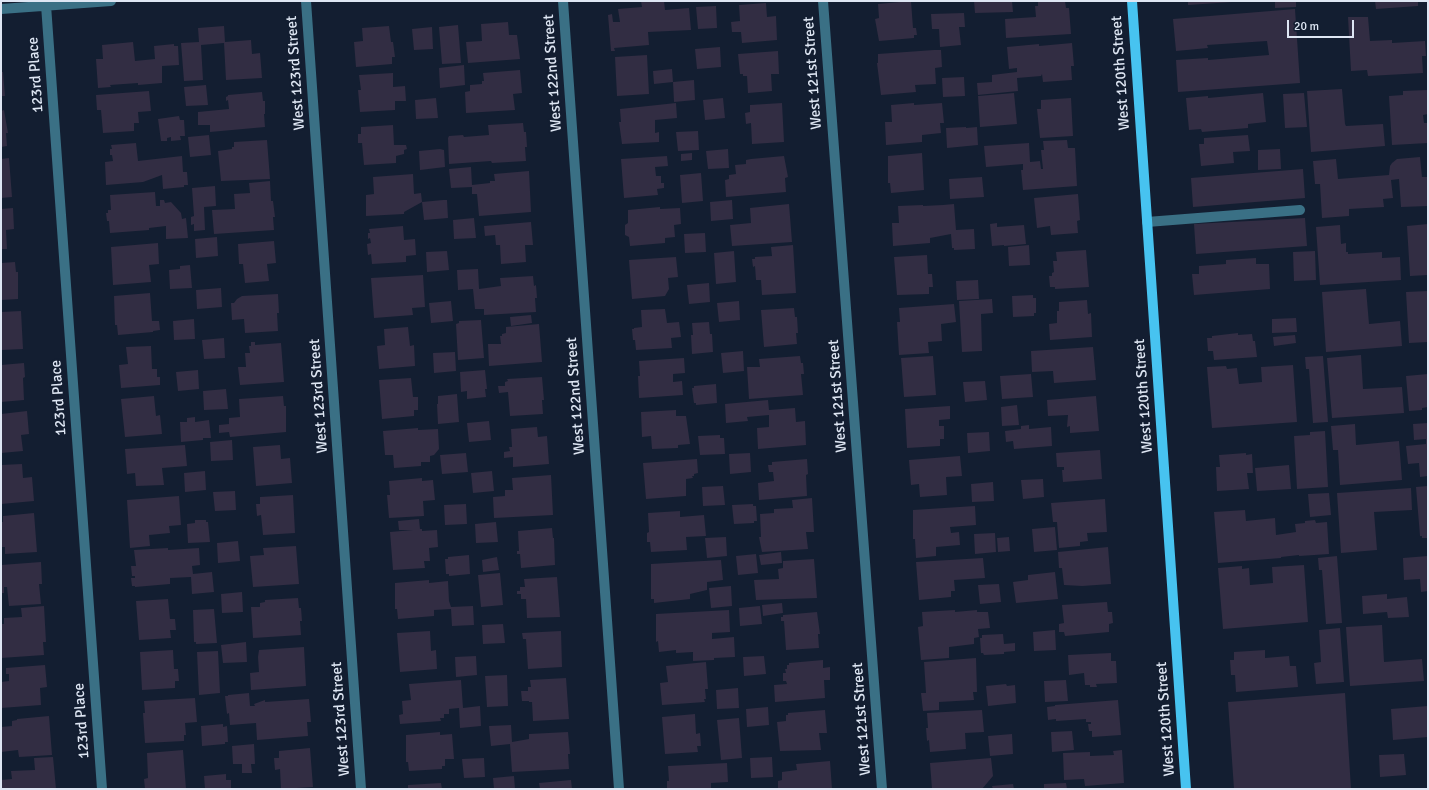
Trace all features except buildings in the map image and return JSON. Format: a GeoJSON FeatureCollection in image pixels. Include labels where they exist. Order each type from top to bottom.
{"type":"FeatureCollection","features":[{"type":"Feature","properties":{"kind":"main road","name":"West 120th Street"},"geometry":{"type":"LineString","coordinates":[[1132,1],[1186,789]]}},
{"type":"Feature","properties":{"kind":"street"},"geometry":{"type":"LineString","coordinates":[[1,9],[111,1]]}},
{"type":"Feature","properties":{"kind":"street","name":"West 123rd Street"},"geometry":{"type":"LineString","coordinates":[[306,1],[361,789]]}},
{"type":"Feature","properties":{"kind":"street","name":"West 122nd Street"},"geometry":{"type":"LineString","coordinates":[[563,1],[619,789]]}},
{"type":"Feature","properties":{"kind":"street","name":"West 121st Street"},"geometry":{"type":"LineString","coordinates":[[823,1],[882,789]]}},
{"type":"Feature","properties":{"kind":"street","name":"123rd Place"},"geometry":{"type":"LineString","coordinates":[[46,5],[102,789]]}},
{"type":"Feature","properties":{"kind":"street"},"geometry":{"type":"LineString","coordinates":[[1147,222],[1300,210]]}}]}
